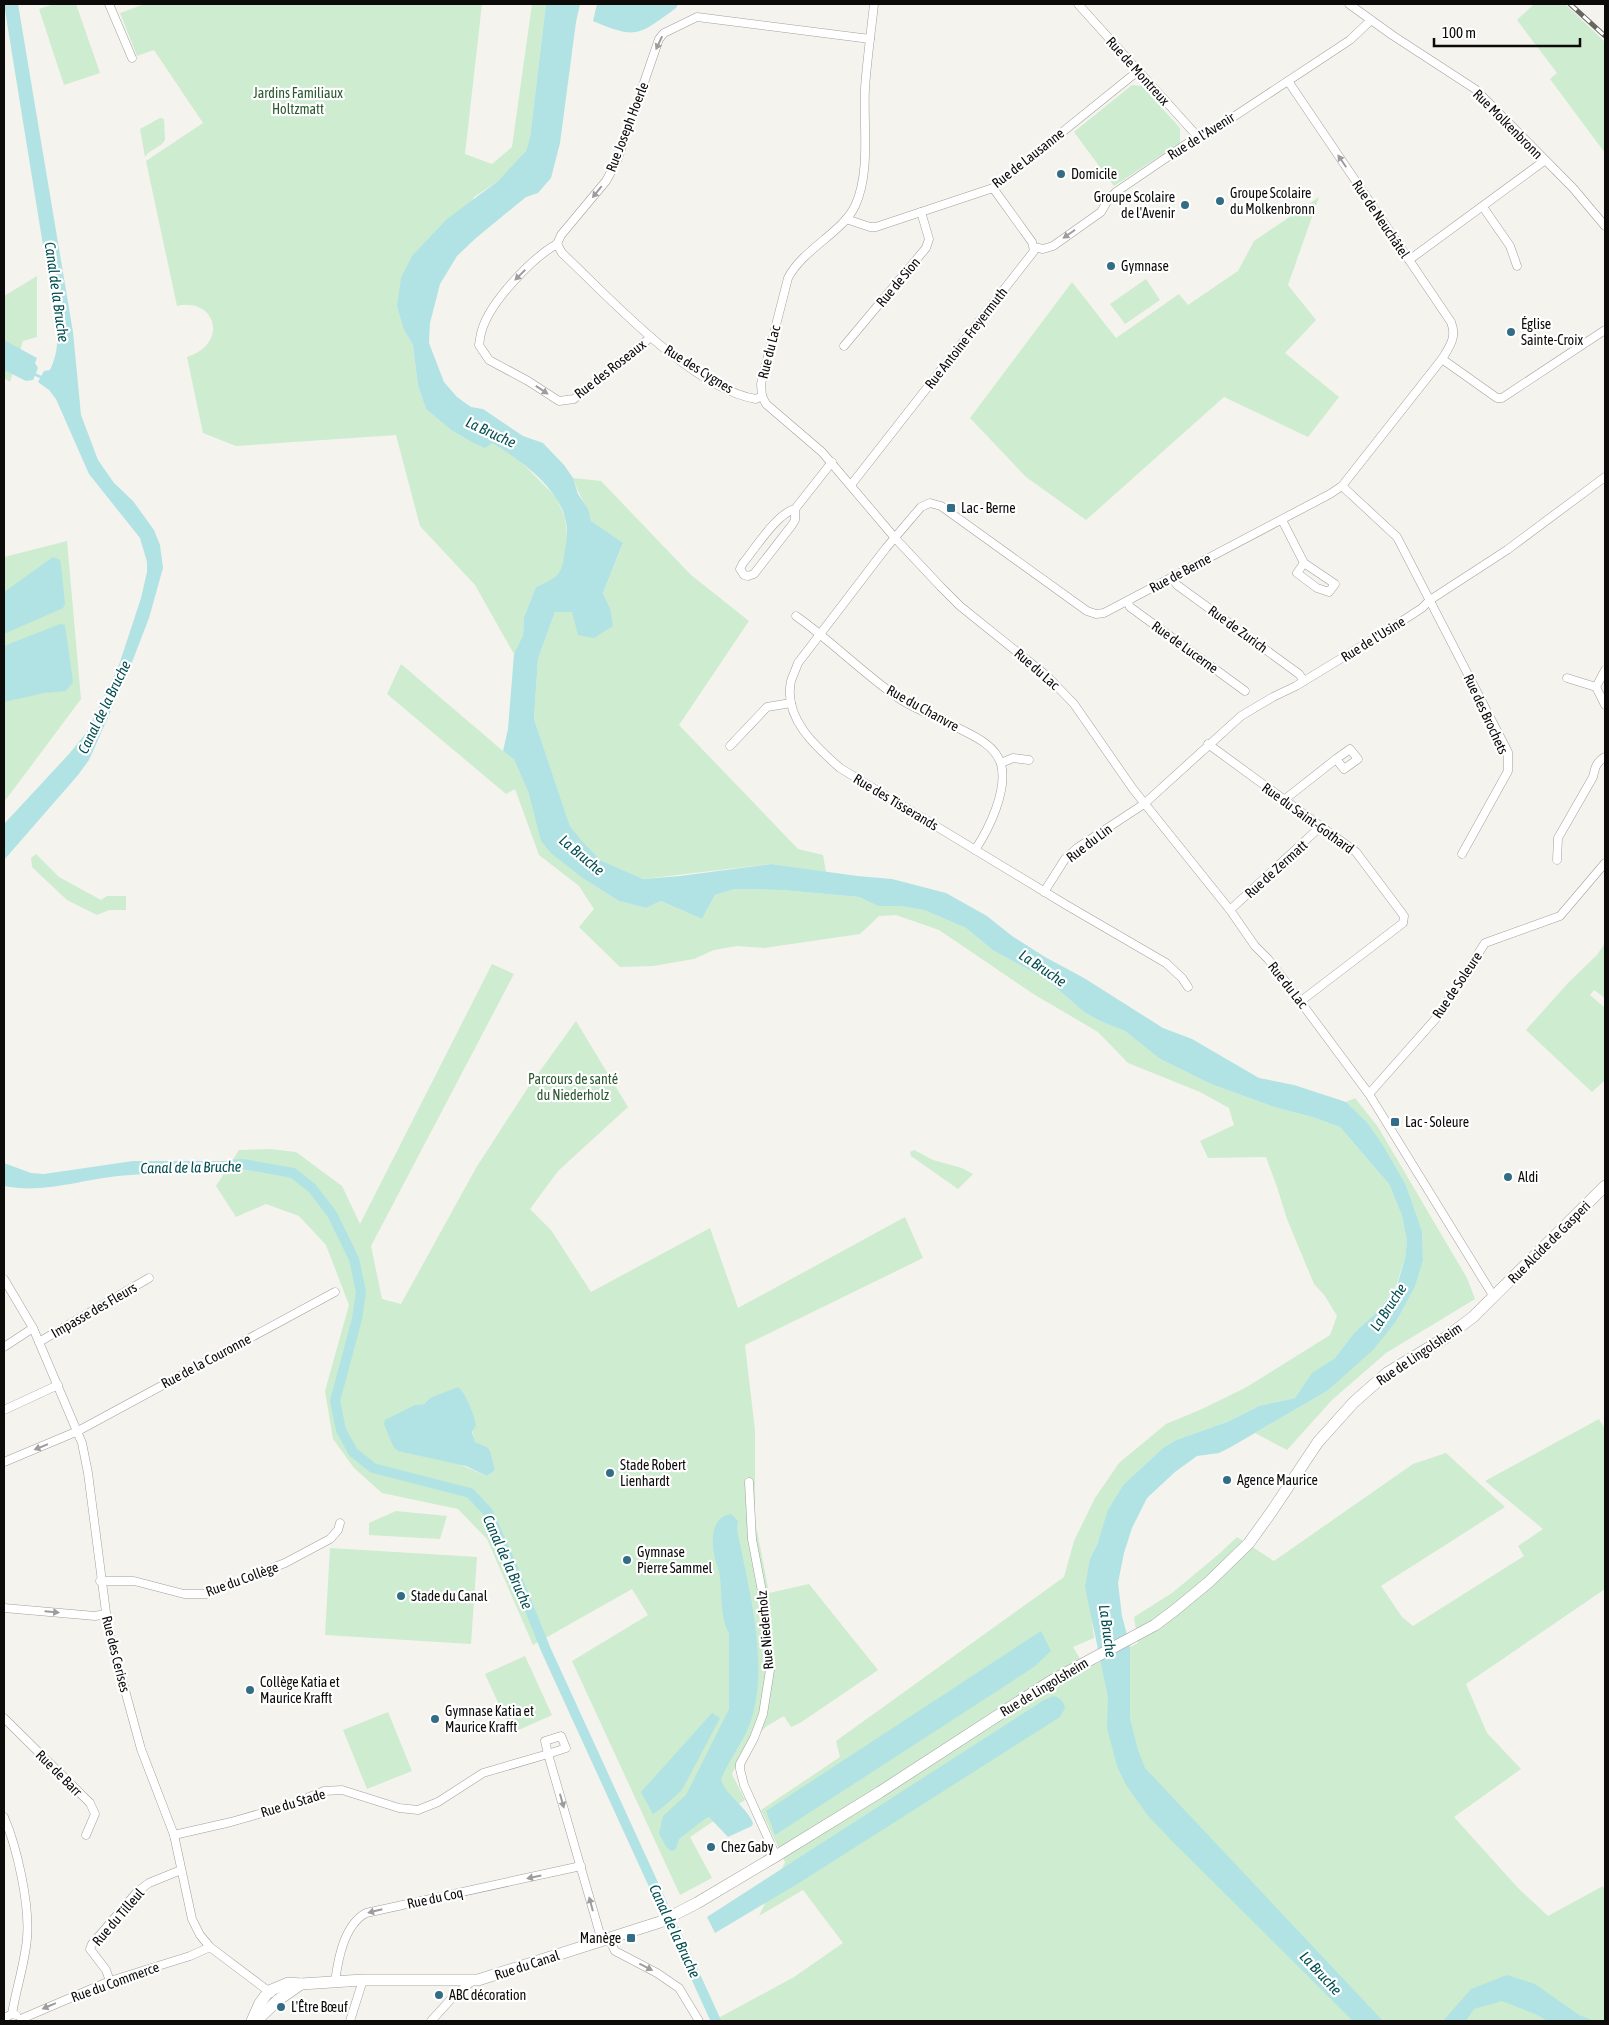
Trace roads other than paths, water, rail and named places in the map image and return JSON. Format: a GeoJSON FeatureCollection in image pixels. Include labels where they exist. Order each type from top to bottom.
{"type":"FeatureCollection","features":[{"type":"Feature","properties":{"kind":"main road","name":"Rue Alcide de Gasperi"},"geometry":{"type":"LineString","coordinates":[[1494,1297],[1605,1186]]}},
{"type":"Feature","properties":{"kind":"main road","name":"Rue de Lingolsheim"},"geometry":{"type":"LineString","coordinates":[[680,1912],[880,1792],[1022,1699],[1086,1661],[1146,1630],[1175,1610],[1224,1568],[1249,1543],[1318,1442],[1358,1398],[1388,1373],[1458,1328],[1494,1297]]}},
{"type":"Feature","properties":{"kind":"main road","name":"Rue du Canal"},"geometry":{"type":"LineString","coordinates":[[269,1991],[288,1983],[301,1984],[363,1980],[472,1981],[606,1940],[660,1922],[680,1912]]}},
{"type":"Feature","properties":{"kind":"main road"},"geometry":{"type":"LineString","coordinates":[[254,2021],[278,2000],[301,1984]]}},
{"type":"Feature","properties":{"kind":"main road"},"geometry":{"type":"LineString","coordinates":[[254,2021],[260,2003],[269,1991]]}},
{"type":"Feature","properties":{"kind":"street"},"geometry":{"type":"LineString","coordinates":[[109,4],[132,58]]}},
{"type":"Feature","properties":{"kind":"street","name":"Rue du Lac"},"geometry":{"type":"LineString","coordinates":[[874,4],[865,89],[863,176],[860,194],[855,207],[846,219],[798,263],[788,278],[761,384],[762,396],[771,408],[812,442],[832,462],[895,538],[960,606],[1034,665],[1057,686],[1083,715],[1144,804],[1230,910],[1254,946],[1268,959],[1369,1094],[1494,1297]]}},
{"type":"Feature","properties":{"kind":"street","name":"Rue de Montreux"},"geometry":{"type":"LineString","coordinates":[[1078,4],[1198,137]]}},
{"type":"Feature","properties":{"kind":"street","name":"Rue Molkenbronn"},"geometry":{"type":"LineString","coordinates":[[1349,4],[1475,89],[1544,161],[1573,188],[1605,226]]}},
{"type":"Feature","properties":{"kind":"street","name":"Rue Joseph Hoerle"},"geometry":{"type":"LineString","coordinates":[[557,244],[561,235],[606,181],[616,161],[659,39],[664,33],[697,16],[870,39]]}},
{"type":"Feature","properties":{"kind":"street","name":"Rue de l'Avenir"},"geometry":{"type":"LineString","coordinates":[[1034,247],[1043,249],[1052,246],[1102,212],[1108,200],[1116,192],[1350,40],[1371,20]]}},
{"type":"Feature","properties":{"kind":"street","name":"Rue de Lausanne"},"geometry":{"type":"LineString","coordinates":[[846,219],[870,227],[876,226],[993,188],[1138,71]]}},
{"type":"Feature","properties":{"kind":"street","name":"Rue de Neuchâtel"},"geometry":{"type":"LineString","coordinates":[[1288,81],[1451,322],[1455,332],[1453,341],[1442,359]]}},
{"type":"Feature","properties":{"kind":"street"},"geometry":{"type":"LineString","coordinates":[[1408,260],[1544,161]]}},
{"type":"Feature","properties":{"kind":"street"},"geometry":{"type":"LineString","coordinates":[[993,188],[1034,247]]}},
{"type":"Feature","properties":{"kind":"street"},"geometry":{"type":"LineString","coordinates":[[1483,207],[1510,246],[1517,266]]}},
{"type":"Feature","properties":{"kind":"street","name":"Rue de Sion"},"geometry":{"type":"LineString","coordinates":[[844,346],[926,248],[929,238],[921,212]]}},
{"type":"Feature","properties":{"kind":"street","name":"Rue des Roseaux"},"geometry":{"type":"LineString","coordinates":[[557,244],[544,251],[502,293],[482,329],[479,345],[489,360],[528,381],[559,401],[574,399],[651,337]]}},
{"type":"Feature","properties":{"kind":"street","name":"Rue des Cygnes"},"geometry":{"type":"LineString","coordinates":[[557,244],[562,253],[651,337],[690,367],[733,392],[756,399],[762,396]]}},
{"type":"Feature","properties":{"kind":"street","name":"Rue Antoine Freyermuth"},"geometry":{"type":"LineString","coordinates":[[851,485],[1034,251],[1034,247]]}},
{"type":"Feature","properties":{"kind":"street"},"geometry":{"type":"LineString","coordinates":[[1442,359],[1497,398],[1502,398],[1605,330]]}},
{"type":"Feature","properties":{"kind":"street","name":"Rue de Berne"},"geometry":{"type":"LineString","coordinates":[[895,538],[921,507],[935,503],[1087,610],[1096,614],[1104,613],[1282,520],[1342,486],[1442,359]]}},
{"type":"Feature","properties":{"kind":"street"},"geometry":{"type":"LineString","coordinates":[[795,509],[795,520],[792,525],[754,574],[744,576],[740,569],[743,563],[779,519],[788,511],[795,509],[832,462]]}},
{"type":"Feature","properties":{"kind":"street","name":"Rue de l'Usine"},"geometry":{"type":"LineString","coordinates":[[1144,804],[1241,716],[1304,681],[1396,625],[1430,600],[1507,550],[1605,477]]}},
{"type":"Feature","properties":{"kind":"street","name":"Rue des Brochets"},"geometry":{"type":"LineString","coordinates":[[1342,486],[1397,537],[1508,752],[1508,771],[1462,854]]}},
{"type":"Feature","properties":{"kind":"street"},"geometry":{"type":"LineString","coordinates":[[1282,520],[1304,563],[1335,584],[1329,592],[1317,588],[1298,572],[1304,563]]}},
{"type":"Feature","properties":{"kind":"street","name":"Rue des Tisserands"},"geometry":{"type":"LineString","coordinates":[[895,538],[798,663],[791,682],[791,703],[798,723],[808,737],[840,768],[1044,892],[1166,963],[1182,978],[1188,987]]}},
{"type":"Feature","properties":{"kind":"street","name":"Rue de Zurich"},"geometry":{"type":"LineString","coordinates":[[1172,578],[1177,585],[1299,674],[1304,681]]}},
{"type":"Feature","properties":{"kind":"street","name":"Rue de Lucerne"},"geometry":{"type":"LineString","coordinates":[[1127,602],[1130,607],[1245,691]]}},
{"type":"Feature","properties":{"kind":"street","name":"Rue du Chanvre"},"geometry":{"type":"LineString","coordinates":[[796,616],[821,634],[866,674],[900,699],[981,740],[994,752],[1001,763]]}},
{"type":"Feature","properties":{"kind":"street"},"geometry":{"type":"LineString","coordinates":[[1596,687],[1605,670]]}},
{"type":"Feature","properties":{"kind":"street"},"geometry":{"type":"LineString","coordinates":[[1566,678],[1596,687],[1605,705]]}},
{"type":"Feature","properties":{"kind":"street"},"geometry":{"type":"LineString","coordinates":[[730,746],[767,708],[791,703]]}},
{"type":"Feature","properties":{"kind":"street","name":"Rue du Saint-Gothard"},"geometry":{"type":"LineString","coordinates":[[1208,744],[1356,852],[1404,916],[1403,923],[1301,1002]]}},
{"type":"Feature","properties":{"kind":"street"},"geometry":{"type":"LineString","coordinates":[[1557,860],[1558,838],[1593,777],[1599,760],[1605,757]]}},
{"type":"Feature","properties":{"kind":"street"},"geometry":{"type":"LineString","coordinates":[[976,850],[996,811],[1002,778],[1001,763],[1013,758],[1029,760]]}},
{"type":"Feature","properties":{"kind":"street"},"geometry":{"type":"LineString","coordinates":[[1284,800],[1336,759]]}},
{"type":"Feature","properties":{"kind":"street","name":"Rue du Lin"},"geometry":{"type":"LineString","coordinates":[[1044,892],[1065,859],[1077,848],[1144,804]]}},
{"type":"Feature","properties":{"kind":"street","name":"Rue de Zermatt"},"geometry":{"type":"LineString","coordinates":[[1230,910],[1320,827]]}},
{"type":"Feature","properties":{"kind":"street","name":"Rue de Soleure"},"geometry":{"type":"LineString","coordinates":[[1369,1094],[1438,1016],[1485,943],[1560,916],[1605,863]]}},
{"type":"Feature","properties":{"kind":"street","name":"Impasse des Fleurs"},"geometry":{"type":"LineString","coordinates":[[40,1342],[149,1278]]}},
{"type":"Feature","properties":{"kind":"street","name":"Rue des Cerises"},"geometry":{"type":"LineString","coordinates":[[4,1279],[40,1342],[78,1431],[88,1474],[105,1614],[141,1749],[174,1835],[192,1919],[210,1947],[269,1991],[278,2000]]}},
{"type":"Feature","properties":{"kind":"street","name":"Rue de la Couronne"},"geometry":{"type":"LineString","coordinates":[[4,1462],[78,1431],[335,1292]]}},
{"type":"Feature","properties":{"kind":"street"},"geometry":{"type":"LineString","coordinates":[[4,1347],[33,1328]]}},
{"type":"Feature","properties":{"kind":"street"},"geometry":{"type":"LineString","coordinates":[[4,1410],[58,1385]]}},
{"type":"Feature","properties":{"kind":"street","name":"Rue Niederholz"},"geometry":{"type":"LineString","coordinates":[[749,1482],[752,1539],[764,1602],[770,1670],[763,1714],[754,1738],[740,1764],[740,1770],[744,1785],[776,1856]]}},
{"type":"Feature","properties":{"kind":"street","name":"Rue du Collège"},"geometry":{"type":"LineString","coordinates":[[100,1581],[134,1581],[184,1594],[206,1594],[286,1563],[330,1539],[338,1530],[340,1523]]}},
{"type":"Feature","properties":{"kind":"street"},"geometry":{"type":"LineString","coordinates":[[4,1608],[95,1616],[105,1614]]}},
{"type":"Feature","properties":{"kind":"street"},"geometry":{"type":"LineString","coordinates":[[4,1731],[5,1720]]}},
{"type":"Feature","properties":{"kind":"street","name":"Rue de Barr"},"geometry":{"type":"LineString","coordinates":[[5,1720],[90,1803],[95,1814],[86,1835]]}},
{"type":"Feature","properties":{"kind":"street","name":"Rue du Stade"},"geometry":{"type":"LineString","coordinates":[[174,1835],[231,1822],[290,1805],[324,1791],[342,1790],[399,1808],[418,1810],[438,1802],[483,1773],[548,1754],[581,1866]]}},
{"type":"Feature","properties":{"kind":"street"},"geometry":{"type":"LineString","coordinates":[[4,1817],[10,1832],[28,1907],[27,1939],[12,2014],[4,2018]]}},
{"type":"Feature","properties":{"kind":"street"},"geometry":{"type":"LineString","coordinates":[[581,1866],[606,1940],[615,1951],[657,1973],[679,1988],[700,2021]]}},
{"type":"Feature","properties":{"kind":"street","name":"Rue du Coq"},"geometry":{"type":"LineString","coordinates":[[336,1982],[338,1963],[348,1932],[354,1922],[366,1913],[581,1866]]}},
{"type":"Feature","properties":{"kind":"street","name":"Rue du Tilleul"},"geometry":{"type":"LineString","coordinates":[[110,1981],[106,1970],[90,1949],[92,1944],[137,1892],[149,1883],[181,1870]]}},
{"type":"Feature","properties":{"kind":"street","name":"Rue du Commerce"},"geometry":{"type":"LineString","coordinates":[[12,2014],[22,2020],[110,1981],[190,1956],[210,1947]]}},
{"type":"Feature","properties":{"kind":"street"},"geometry":{"type":"LineString","coordinates":[[350,2021],[363,1980]]}},
{"type":"Feature","properties":{"kind":"street"},"geometry":{"type":"LineString","coordinates":[[431,2021],[452,1998],[472,1981]]}},
{"type":"Feature","properties":{"kind":"water"},"geometry":{"type":"Polygon","coordinates":[[[4,4],[18,4],[73,332],[81,415],[98,460],[114,483],[133,501],[154,530],[160,545],[163,568],[149,618],[129,670],[89,760],[4,860],[4,824],[87,732],[119,665],[141,598],[147,572],[147,562],[140,538],[89,474],[56,399],[49,390],[38,382],[44,371],[50,370],[52,365],[56,351],[57,332],[4,4]]]}},
{"type":"Feature","properties":{"kind":"water","name":"La Bruche"},"geometry":{"type":"Polygon","coordinates":[[[546,4],[580,4],[560,143],[551,178],[538,193],[526,197],[457,256],[440,284],[430,323],[429,343],[444,382],[457,397],[471,407],[483,409],[523,436],[543,443],[564,465],[573,478],[578,494],[588,509],[591,521],[623,543],[603,593],[610,608],[613,626],[594,638],[578,635],[572,612],[555,612],[538,659],[534,719],[570,826],[600,860],[643,879],[771,864],[892,879],[946,893],[987,916],[1012,936],[1045,957],[1084,978],[1163,1028],[1192,1039],[1259,1078],[1294,1085],[1346,1102],[1367,1122],[1406,1185],[1422,1231],[1423,1261],[1415,1287],[1397,1320],[1373,1350],[1327,1391],[1219,1453],[1197,1456],[1175,1472],[1147,1498],[1132,1528],[1124,1553],[1118,1583],[1122,1616],[1130,1646],[1130,1719],[1145,1768],[1383,2021],[1353,2021],[1173,1842],[1149,1817],[1126,1785],[1117,1766],[1107,1728],[1108,1697],[1085,1587],[1090,1559],[1098,1542],[1108,1510],[1124,1484],[1163,1448],[1176,1440],[1227,1422],[1259,1406],[1295,1398],[1312,1373],[1335,1358],[1354,1333],[1377,1312],[1397,1286],[1405,1258],[1407,1241],[1402,1216],[1389,1184],[1340,1127],[1274,1107],[1211,1084],[1160,1059],[1125,1031],[1084,1012],[1046,979],[994,951],[966,928],[924,910],[900,906],[878,906],[859,897],[782,890],[735,889],[715,895],[702,919],[661,901],[646,908],[619,901],[584,879],[551,853],[541,841],[529,794],[514,759],[503,751],[508,729],[514,654],[523,635],[524,617],[536,587],[550,580],[561,570],[567,537],[565,518],[561,506],[554,495],[536,474],[525,465],[492,443],[485,448],[468,440],[451,430],[426,409],[418,386],[413,345],[404,330],[397,306],[401,278],[412,256],[447,219],[498,181],[526,151],[530,137],[546,4]]]}},
{"type":"Feature","properties":{"kind":"water"},"geometry":{"type":"Polygon","coordinates":[[[597,4],[678,4],[676,8],[654,24],[637,32],[629,32],[619,31],[593,21],[597,4]]]}},
{"type":"Feature","properties":{"kind":"water"},"geometry":{"type":"Polygon","coordinates":[[[4,340],[37,358],[35,363],[38,368],[33,380],[26,381],[4,370],[4,340]]]}},
{"type":"Feature","properties":{"kind":"water"},"geometry":{"type":"Polygon","coordinates":[[[53,557],[60,560],[61,565],[65,604],[63,608],[4,634],[4,592],[53,557]]]}},
{"type":"Feature","properties":{"kind":"water"},"geometry":{"type":"Polygon","coordinates":[[[60,624],[65,625],[73,682],[66,691],[44,693],[4,702],[4,646],[60,624]]]}},
{"type":"Feature","properties":{"kind":"water"},"geometry":{"type":"Polygon","coordinates":[[[133,1161],[243,1161],[241,1169],[118,1176],[47,1187],[18,1188],[4,1186],[4,1163],[31,1173],[44,1174],[133,1161]]]}},
{"type":"Feature","properties":{"kind":"water"},"geometry":{"type":"Polygon","coordinates":[[[458,1387],[467,1399],[476,1425],[472,1432],[475,1442],[487,1447],[490,1451],[495,1470],[487,1476],[466,1466],[398,1451],[393,1446],[384,1424],[385,1420],[415,1405],[424,1404],[430,1398],[458,1387]]]}},
{"type":"Feature","properties":{"kind":"water"},"geometry":{"type":"Polygon","coordinates":[[[731,1514],[738,1521],[737,1529],[755,1622],[758,1669],[757,1692],[750,1723],[721,1779],[726,1790],[746,1811],[753,1823],[752,1826],[728,1837],[709,1817],[706,1818],[679,1839],[676,1849],[672,1851],[667,1848],[659,1834],[663,1816],[686,1795],[729,1709],[729,1633],[724,1620],[720,1576],[715,1557],[713,1535],[716,1524],[720,1519],[731,1514]]]}},
{"type":"Feature","properties":{"kind":"water"},"geometry":{"type":"Polygon","coordinates":[[[1041,1631],[1051,1651],[1034,1667],[775,1835],[766,1811],[1041,1631]]]}},
{"type":"Feature","properties":{"kind":"water"},"geometry":{"type":"Polygon","coordinates":[[[1054,1696],[1061,1700],[1065,1708],[1060,1717],[799,1883],[715,1933],[707,1917],[1044,1700],[1054,1696]]]}},
{"type":"Feature","properties":{"kind":"water"},"geometry":{"type":"Polygon","coordinates":[[[712,1713],[720,1718],[682,1790],[653,1814],[641,1792],[712,1713]]]}},
{"type":"Feature","properties":{"kind":"water"},"geometry":{"type":"Polygon","coordinates":[[[1507,1975],[1535,1984],[1579,2015],[1594,2021],[1548,2021],[1502,2001],[1474,2009],[1466,2021],[1443,2021],[1471,1989],[1507,1975]]]}},
{"type":"Feature","properties":{"kind":"waterway"},"geometry":{"type":"LineString","coordinates":[[32,373],[45,379]]}},
{"type":"Feature","properties":{"kind":"waterway","name":"Canal de la Bruche"},"geometry":{"type":"LineString","coordinates":[[229,1165],[243,1164],[293,1173],[312,1188],[332,1214],[354,1259],[361,1292],[357,1319],[335,1401],[341,1430],[353,1452],[373,1468],[470,1493],[488,1512],[546,1650],[716,2021]]}},
{"type":"Feature","properties":{"kind":"railway"},"geometry":{"type":"LineString","coordinates":[[1570,4],[1605,36]]}},
{"type":"Feature","properties":{"kind":"place","name":"Domicile"},"geometry":{"type":"Point","coordinates":[1061,174]}},
{"type":"Feature","properties":{"kind":"place","name":"Groupe Scolaire du Molkenbronn"},"geometry":{"type":"Point","coordinates":[1220,201]}},
{"type":"Feature","properties":{"kind":"place","name":"Groupe Scolaire de l'Avenir"},"geometry":{"type":"Point","coordinates":[1185,205]}},
{"type":"Feature","properties":{"kind":"place","name":"Gymnase"},"geometry":{"type":"Point","coordinates":[1111,266]}},
{"type":"Feature","properties":{"kind":"place","name":"Église Sainte-Croix"},"geometry":{"type":"Point","coordinates":[1511,332]}},
{"type":"Feature","properties":{"kind":"place","name":"Lac - Berne"},"geometry":{"type":"Point","coordinates":[951,508]}},
{"type":"Feature","properties":{"kind":"place","name":"Lac - Soleure"},"geometry":{"type":"Point","coordinates":[1395,1122]}},
{"type":"Feature","properties":{"kind":"place","name":"Aldi"},"geometry":{"type":"Point","coordinates":[1508,1177]}},
{"type":"Feature","properties":{"kind":"place","name":"Stade Robert Lienhardt"},"geometry":{"type":"Point","coordinates":[610,1473]}},
{"type":"Feature","properties":{"kind":"place","name":"Agence Maurice"},"geometry":{"type":"Point","coordinates":[1227,1480]}},
{"type":"Feature","properties":{"kind":"place","name":"Gymnase Pierre Sammel"},"geometry":{"type":"Point","coordinates":[627,1560]}},
{"type":"Feature","properties":{"kind":"place","name":"Stade du Canal"},"geometry":{"type":"Point","coordinates":[401,1596]}},
{"type":"Feature","properties":{"kind":"place","name":"Collège Katia et Maurice Krafft"},"geometry":{"type":"Point","coordinates":[250,1690]}},
{"type":"Feature","properties":{"kind":"place","name":"Gymnase Katia et Maurice Krafft"},"geometry":{"type":"Point","coordinates":[435,1719]}},
{"type":"Feature","properties":{"kind":"place","name":"Chez Gaby"},"geometry":{"type":"Point","coordinates":[711,1847]}},
{"type":"Feature","properties":{"kind":"place","name":"Manège"},"geometry":{"type":"Point","coordinates":[631,1938]}},
{"type":"Feature","properties":{"kind":"place","name":"ABC décoration"},"geometry":{"type":"Point","coordinates":[439,1995]}},
{"type":"Feature","properties":{"kind":"place","name":"L'Être Bœuf"},"geometry":{"type":"Point","coordinates":[281,2007]}},
{"type":"Feature","properties":{"kind":"park label","name":"Jardins Familiaux Holtzmatt"},"geometry":{"type":"Point","coordinates":[298,102]}},
{"type":"Feature","properties":{"kind":"park label","name":"Parcours de santé du Niederholz"},"geometry":{"type":"Point","coordinates":[573,1088]}}]}
